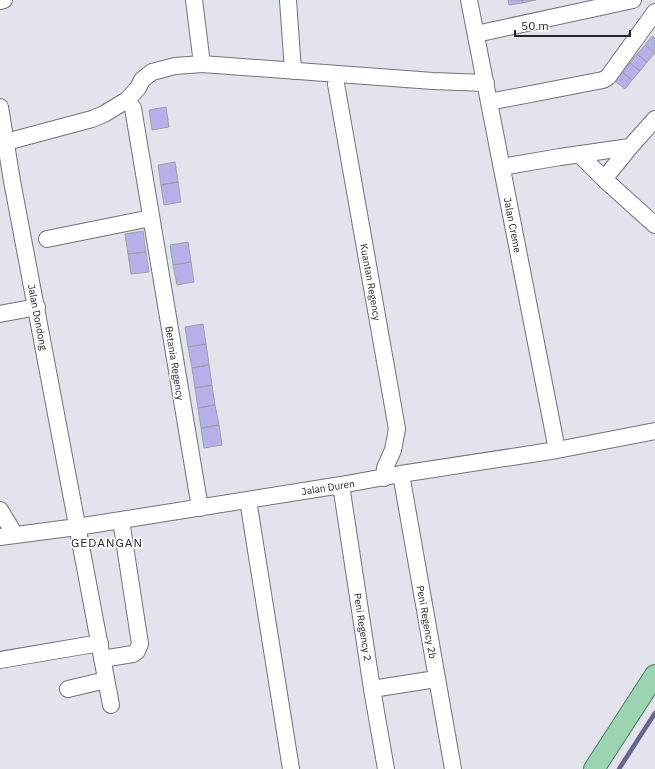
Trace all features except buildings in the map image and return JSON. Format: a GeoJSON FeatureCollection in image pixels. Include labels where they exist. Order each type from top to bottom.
{"type":"FeatureCollection","features":[{"type":"Feature","properties":{"kind":"main road"},"geometry":{"type":"LineString","coordinates":[[594,769],[655,675]]}},
{"type":"Feature","properties":{"kind":"street"},"geometry":{"type":"LineString","coordinates":[[0,1],[4,0]]}},
{"type":"Feature","properties":{"kind":"street"},"geometry":{"type":"LineString","coordinates":[[194,0],[202,64]]}},
{"type":"Feature","properties":{"kind":"street"},"geometry":{"type":"LineString","coordinates":[[288,0],[293,71]]}},
{"type":"Feature","properties":{"kind":"street","name":"Jalan Creme"},"geometry":{"type":"LineString","coordinates":[[468,0],[486,83],[557,450]]}},
{"type":"Feature","properties":{"kind":"street"},"geometry":{"type":"LineString","coordinates":[[476,34],[633,0]]}},
{"type":"Feature","properties":{"kind":"street"},"geometry":{"type":"LineString","coordinates":[[489,102],[604,80],[608,77],[655,12]]}},
{"type":"Feature","properties":{"kind":"street"},"geometry":{"type":"LineString","coordinates":[[6,142],[92,120],[128,100],[138,88],[142,80],[152,72],[175,66],[202,64],[433,81],[486,83]]}},
{"type":"Feature","properties":{"kind":"street","name":"Kuantan Regency"},"geometry":{"type":"LineString","coordinates":[[336,84],[397,429],[393,450],[385,468],[384,478]]}},
{"type":"Feature","properties":{"kind":"street","name":"Jalan Dondong"},"geometry":{"type":"LineString","coordinates":[[0,107],[6,142],[6,182],[37,307],[77,527],[100,643],[110,705]]}},
{"type":"Feature","properties":{"kind":"street","name":"Betania Regency"},"geometry":{"type":"LineString","coordinates":[[133,108],[200,508]]}},
{"type":"Feature","properties":{"kind":"street"},"geometry":{"type":"LineString","coordinates":[[604,179],[655,119]]}},
{"type":"Feature","properties":{"kind":"street"},"geometry":{"type":"LineString","coordinates":[[502,167],[630,147]]}},
{"type":"Feature","properties":{"kind":"street"},"geometry":{"type":"LineString","coordinates":[[579,154],[604,179],[655,225]]}},
{"type":"Feature","properties":{"kind":"street"},"geometry":{"type":"LineString","coordinates":[[47,239],[151,218]]}},
{"type":"Feature","properties":{"kind":"street"},"geometry":{"type":"LineString","coordinates":[[0,314],[37,307]]}},
{"type":"Feature","properties":{"kind":"street","name":"Jalan Duren"},"geometry":{"type":"LineString","coordinates":[[8,536],[77,527],[342,486],[401,474],[557,450],[655,431]]}},
{"type":"Feature","properties":{"kind":"street","name":"Peni Regency 2b"},"geometry":{"type":"LineString","coordinates":[[401,474],[453,769]]}},
{"type":"Feature","properties":{"kind":"street","name":"Peni Regency 2"},"geometry":{"type":"LineString","coordinates":[[342,486],[372,689],[386,769]]}},
{"type":"Feature","properties":{"kind":"street"},"geometry":{"type":"LineString","coordinates":[[248,500],[291,769]]}},
{"type":"Feature","properties":{"kind":"street"},"geometry":{"type":"LineString","coordinates":[[0,510],[8,536]]}},
{"type":"Feature","properties":{"kind":"street"},"geometry":{"type":"LineString","coordinates":[[102,659],[133,654],[137,651],[140,644],[121,520]]}},
{"type":"Feature","properties":{"kind":"street"},"geometry":{"type":"LineString","coordinates":[[0,660],[100,643]]}},
{"type":"Feature","properties":{"kind":"street"},"geometry":{"type":"LineString","coordinates":[[372,689],[436,679]]}},
{"type":"Feature","properties":{"kind":"street"},"geometry":{"type":"LineString","coordinates":[[68,689],[106,680]]}},
{"type":"Feature","properties":{"kind":"waterway"},"geometry":{"type":"LineString","coordinates":[[619,769],[655,713]]}},
{"type":"Feature","properties":{"kind":"district","name":"GEDANGAN"},"geometry":{"type":"Point","coordinates":[107,543]}}]}
